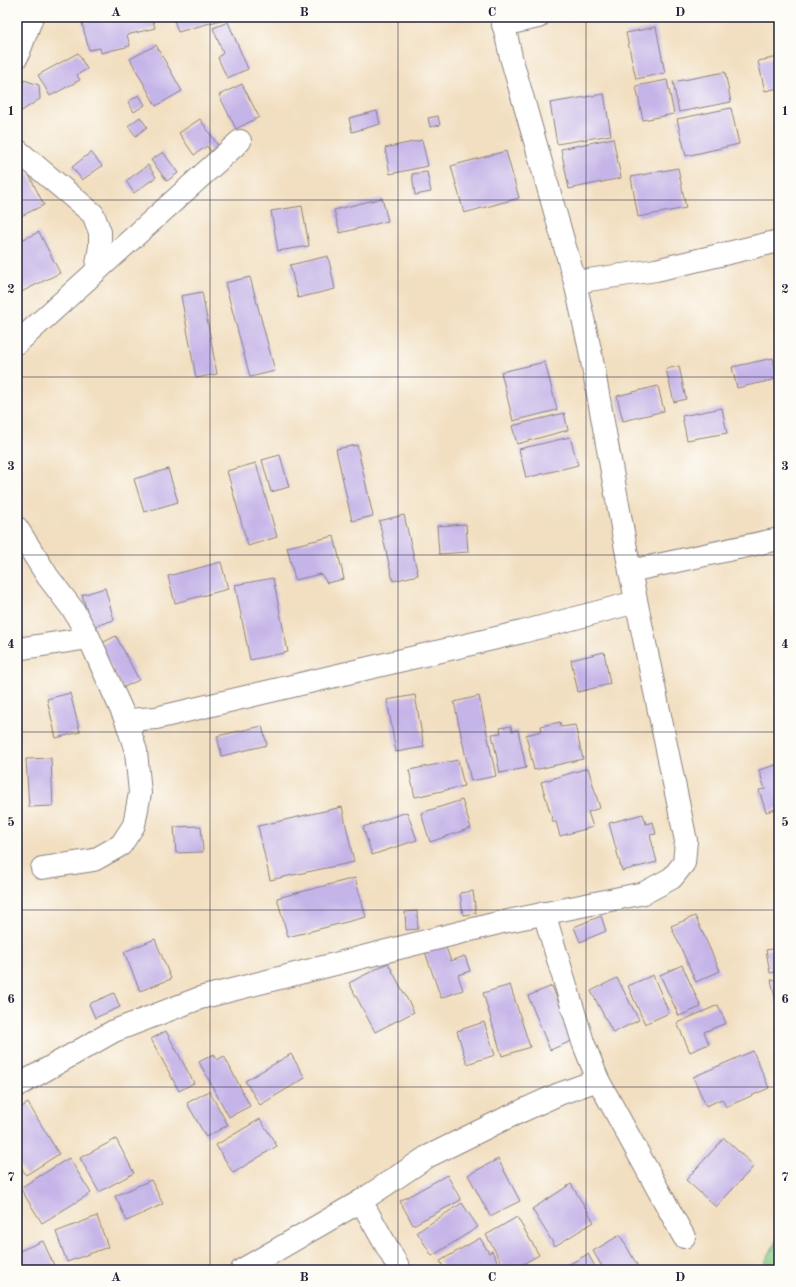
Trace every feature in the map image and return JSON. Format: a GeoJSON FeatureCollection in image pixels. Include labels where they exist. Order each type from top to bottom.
{"type":"FeatureCollection","features":[{"type":"Feature","properties":{"kind":"street"},"geometry":{"type":"LineString","coordinates":[[17,57],[32,17]]}},
{"type":"Feature","properties":{"kind":"street"},"geometry":{"type":"LineString","coordinates":[[17,1086],[114,1031],[200,998],[498,923],[644,893],[672,878],[684,862],[686,841],[636,602],[590,350],[575,282],[510,57],[502,21],[538,17]]}},
{"type":"Feature","properties":{"kind":"street"},"geometry":{"type":"LineString","coordinates":[[17,343],[240,141]]}},
{"type":"Feature","properties":{"kind":"street"},"geometry":{"type":"LineString","coordinates":[[17,150],[93,214],[100,232],[100,246],[96,271]]}},
{"type":"Feature","properties":{"kind":"street"},"geometry":{"type":"LineString","coordinates":[[575,282],[656,270],[779,241]]}},
{"type":"Feature","properties":{"kind":"street"},"geometry":{"type":"LineString","coordinates":[[17,528],[48,577],[74,611],[89,638],[126,720],[136,751],[140,793],[134,825],[121,845],[94,860],[42,868]]}},
{"type":"Feature","properties":{"kind":"street"},"geometry":{"type":"LineString","coordinates":[[630,571],[779,538]]}},
{"type":"Feature","properties":{"kind":"street"},"geometry":{"type":"LineString","coordinates":[[126,720],[156,718],[522,632],[636,602]]}},
{"type":"Feature","properties":{"kind":"street"},"geometry":{"type":"LineString","coordinates":[[17,649],[89,638]]}},
{"type":"Feature","properties":{"kind":"street"},"geometry":{"type":"LineString","coordinates":[[544,913],[583,1042],[598,1080],[684,1237]]}},
{"type":"Feature","properties":{"kind":"street"},"geometry":{"type":"LineString","coordinates":[[242,1270],[361,1201],[427,1157],[504,1118],[559,1094],[598,1080]]}},
{"type":"Feature","properties":{"kind":"street"},"geometry":{"type":"LineString","coordinates":[[361,1201],[400,1270]]}},
{"type":"Feature","properties":{"kind":"green space"},"geometry":{"type":"Polygon","coordinates":[[[779,1235],[779,1270],[761,1270],[779,1235]]]}},
{"type":"Feature","properties":{"kind":"building"},"geometry":{"type":"Polygon","coordinates":[[[109,17],[152,17],[155,28],[127,35],[130,46],[101,53],[100,48],[89,50],[82,23],[109,17]]]}},
{"type":"Feature","properties":{"kind":"building"},"geometry":{"type":"Polygon","coordinates":[[[173,17],[220,17],[221,20],[178,32],[173,17]]]}},
{"type":"Feature","properties":{"kind":"building"},"geometry":{"type":"Polygon","coordinates":[[[228,22],[248,69],[227,78],[218,58],[223,53],[213,28],[228,22]]]}},
{"type":"Feature","properties":{"kind":"building"},"geometry":{"type":"Polygon","coordinates":[[[656,27],[665,73],[636,79],[626,33],[656,27]]]}},
{"type":"Feature","properties":{"kind":"building"},"geometry":{"type":"Polygon","coordinates":[[[156,45],[182,91],[156,106],[130,59],[156,45]]]}},
{"type":"Feature","properties":{"kind":"building"},"geometry":{"type":"Polygon","coordinates":[[[78,53],[87,69],[77,75],[80,80],[50,96],[38,75],[78,53]]]}},
{"type":"Feature","properties":{"kind":"building"},"geometry":{"type":"Polygon","coordinates":[[[779,57],[779,88],[765,91],[758,61],[779,57]]]}},
{"type":"Feature","properties":{"kind":"building"},"geometry":{"type":"Polygon","coordinates":[[[725,72],[731,102],[679,112],[673,82],[725,72]]]}},
{"type":"Feature","properties":{"kind":"building"},"geometry":{"type":"Polygon","coordinates":[[[24,80],[39,85],[40,99],[17,114],[17,105],[24,80]]]}},
{"type":"Feature","properties":{"kind":"building"},"geometry":{"type":"Polygon","coordinates":[[[667,80],[674,114],[643,120],[636,86],[667,80]]]}},
{"type":"Feature","properties":{"kind":"building"},"geometry":{"type":"Polygon","coordinates":[[[242,84],[259,117],[236,129],[219,95],[242,84]]]}},
{"type":"Feature","properties":{"kind":"building"},"geometry":{"type":"Polygon","coordinates":[[[604,94],[611,135],[557,144],[550,103],[604,94]]]}},
{"type":"Feature","properties":{"kind":"building"},"geometry":{"type":"Polygon","coordinates":[[[139,95],[145,105],[134,112],[128,102],[139,95]]]}},
{"type":"Feature","properties":{"kind":"building"},"geometry":{"type":"Polygon","coordinates":[[[731,108],[739,144],[686,156],[677,119],[731,108]]]}},
{"type":"Feature","properties":{"kind":"building"},"geometry":{"type":"Polygon","coordinates":[[[377,111],[380,124],[352,132],[349,118],[377,111]]]}},
{"type":"Feature","properties":{"kind":"building"},"geometry":{"type":"Polygon","coordinates":[[[438,116],[440,125],[430,127],[428,118],[438,116]]]}},
{"type":"Feature","properties":{"kind":"building"},"geometry":{"type":"Polygon","coordinates":[[[140,117],[147,127],[136,136],[128,126],[140,117]]]}},
{"type":"Feature","properties":{"kind":"building"},"geometry":{"type":"Polygon","coordinates":[[[200,119],[221,150],[213,155],[207,146],[194,155],[179,133],[200,119]]]}},
{"type":"Feature","properties":{"kind":"building"},"geometry":{"type":"Polygon","coordinates":[[[613,138],[621,178],[569,189],[561,149],[613,138]]]}},
{"type":"Feature","properties":{"kind":"building"},"geometry":{"type":"Polygon","coordinates":[[[422,140],[428,166],[390,174],[385,148],[422,140]]]}},
{"type":"Feature","properties":{"kind":"building"},"geometry":{"type":"Polygon","coordinates":[[[506,151],[519,198],[464,213],[451,166],[506,151]]]}},
{"type":"Feature","properties":{"kind":"building"},"geometry":{"type":"Polygon","coordinates":[[[91,152],[102,166],[82,180],[72,167],[91,152]]]}},
{"type":"Feature","properties":{"kind":"building"},"geometry":{"type":"Polygon","coordinates":[[[163,152],[178,173],[167,181],[151,160],[163,152]]]}},
{"type":"Feature","properties":{"kind":"building"},"geometry":{"type":"Polygon","coordinates":[[[23,163],[44,205],[17,218],[17,166],[23,163]]]}},
{"type":"Feature","properties":{"kind":"building"},"geometry":{"type":"Polygon","coordinates":[[[148,165],[156,177],[134,193],[126,181],[148,165]]]}},
{"type":"Feature","properties":{"kind":"building"},"geometry":{"type":"Polygon","coordinates":[[[678,168],[686,208],[638,217],[631,177],[678,168]]]}},
{"type":"Feature","properties":{"kind":"building"},"geometry":{"type":"Polygon","coordinates":[[[427,172],[431,192],[415,195],[412,174],[427,172]]]}},
{"type":"Feature","properties":{"kind":"building"},"geometry":{"type":"Polygon","coordinates":[[[382,198],[388,221],[340,233],[334,210],[382,198]]]}},
{"type":"Feature","properties":{"kind":"building"},"geometry":{"type":"Polygon","coordinates":[[[302,206],[309,246],[278,251],[271,211],[302,206]]]}},
{"type":"Feature","properties":{"kind":"building"},"geometry":{"type":"Polygon","coordinates":[[[39,232],[60,273],[17,294],[17,242],[39,232]]]}},
{"type":"Feature","properties":{"kind":"building"},"geometry":{"type":"Polygon","coordinates":[[[328,256],[335,289],[298,298],[290,265],[328,256]]]}},
{"type":"Feature","properties":{"kind":"building"},"geometry":{"type":"Polygon","coordinates":[[[250,277],[275,371],[250,377],[225,283],[250,277]]]}},
{"type":"Feature","properties":{"kind":"building"},"geometry":{"type":"Polygon","coordinates":[[[202,292],[217,374],[196,378],[181,296],[202,292]]]}},
{"type":"Feature","properties":{"kind":"building"},"geometry":{"type":"Polygon","coordinates":[[[773,358],[777,379],[737,388],[732,367],[773,358]]]}},
{"type":"Feature","properties":{"kind":"building"},"geometry":{"type":"Polygon","coordinates":[[[545,362],[557,410],[513,421],[501,372],[545,362]]]}},
{"type":"Feature","properties":{"kind":"building"},"geometry":{"type":"Polygon","coordinates":[[[679,366],[686,399],[674,402],[666,369],[679,366]]]}},
{"type":"Feature","properties":{"kind":"building"},"geometry":{"type":"Polygon","coordinates":[[[658,386],[664,411],[623,421],[617,396],[658,386]]]}},
{"type":"Feature","properties":{"kind":"building"},"geometry":{"type":"Polygon","coordinates":[[[722,408],[727,433],[687,440],[682,416],[722,408]]]}},
{"type":"Feature","properties":{"kind":"building"},"geometry":{"type":"Polygon","coordinates":[[[564,413],[568,430],[517,444],[512,426],[564,413]]]}},
{"type":"Feature","properties":{"kind":"building"},"geometry":{"type":"Polygon","coordinates":[[[570,437],[578,465],[526,478],[519,449],[570,437]]]}},
{"type":"Feature","properties":{"kind":"building"},"geometry":{"type":"Polygon","coordinates":[[[357,445],[373,516],[352,521],[336,449],[357,445]]]}},
{"type":"Feature","properties":{"kind":"building"},"geometry":{"type":"Polygon","coordinates":[[[280,455],[289,487],[271,492],[262,460],[280,455]]]}},
{"type":"Feature","properties":{"kind":"building"},"geometry":{"type":"Polygon","coordinates":[[[256,463],[277,537],[248,546],[227,471],[256,463]]]}},
{"type":"Feature","properties":{"kind":"building"},"geometry":{"type":"Polygon","coordinates":[[[168,469],[178,502],[144,512],[134,479],[168,469]]]}},
{"type":"Feature","properties":{"kind":"building"},"geometry":{"type":"Polygon","coordinates":[[[404,515],[418,575],[393,581],[379,521],[404,515]]]}},
{"type":"Feature","properties":{"kind":"building"},"geometry":{"type":"Polygon","coordinates":[[[466,524],[468,552],[439,554],[437,526],[466,524]]]}},
{"type":"Feature","properties":{"kind":"building"},"geometry":{"type":"Polygon","coordinates":[[[334,536],[344,579],[327,583],[321,574],[295,580],[287,547],[334,536]]]}},
{"type":"Feature","properties":{"kind":"building"},"geometry":{"type":"Polygon","coordinates":[[[221,562],[228,589],[175,603],[168,576],[221,562]]]}},
{"type":"Feature","properties":{"kind":"building"},"geometry":{"type":"Polygon","coordinates":[[[273,578],[288,652],[250,660],[235,585],[273,578]]]}},
{"type":"Feature","properties":{"kind":"building"},"geometry":{"type":"Polygon","coordinates":[[[105,588],[114,620],[92,627],[82,595],[105,588]]]}},
{"type":"Feature","properties":{"kind":"building"},"geometry":{"type":"Polygon","coordinates":[[[116,636],[139,680],[122,688],[100,644],[116,636]]]}},
{"type":"Feature","properties":{"kind":"building"},"geometry":{"type":"Polygon","coordinates":[[[604,652],[610,684],[578,692],[571,660],[604,652]]]}},
{"type":"Feature","properties":{"kind":"building"},"geometry":{"type":"Polygon","coordinates":[[[70,693],[80,732],[56,738],[47,699],[70,693]]]}},
{"type":"Feature","properties":{"kind":"building"},"geometry":{"type":"Polygon","coordinates":[[[415,695],[424,747],[396,752],[387,700],[415,695]]]}},
{"type":"Feature","properties":{"kind":"building"},"geometry":{"type":"Polygon","coordinates":[[[479,696],[496,776],[471,781],[454,702],[479,696]]]}},
{"type":"Feature","properties":{"kind":"building"},"geometry":{"type":"Polygon","coordinates":[[[560,722],[561,727],[575,725],[583,759],[534,770],[526,735],[542,731],[541,726],[560,722]]]}},
{"type":"Feature","properties":{"kind":"building"},"geometry":{"type":"Polygon","coordinates":[[[262,726],[267,745],[222,756],[217,736],[262,726]]]}},
{"type":"Feature","properties":{"kind":"building"},"geometry":{"type":"Polygon","coordinates":[[[511,726],[512,731],[518,730],[526,768],[500,773],[492,734],[501,733],[500,728],[511,726]]]}},
{"type":"Feature","properties":{"kind":"building"},"geometry":{"type":"Polygon","coordinates":[[[51,758],[53,806],[29,807],[26,759],[51,758]]]}},
{"type":"Feature","properties":{"kind":"building"},"geometry":{"type":"Polygon","coordinates":[[[458,760],[464,786],[415,797],[409,770],[458,760]]]}},
{"type":"Feature","properties":{"kind":"building"},"geometry":{"type":"Polygon","coordinates":[[[779,764],[779,808],[766,812],[759,790],[765,789],[759,770],[779,764]]]}},
{"type":"Feature","properties":{"kind":"building"},"geometry":{"type":"Polygon","coordinates":[[[588,768],[600,808],[588,812],[593,827],[560,836],[556,822],[553,822],[541,782],[588,768]]]}},
{"type":"Feature","properties":{"kind":"building"},"geometry":{"type":"Polygon","coordinates":[[[462,800],[471,828],[430,842],[421,813],[462,800]]]}},
{"type":"Feature","properties":{"kind":"building"},"geometry":{"type":"Polygon","coordinates":[[[342,807],[354,862],[270,880],[258,826],[342,807]]]}},
{"type":"Feature","properties":{"kind":"building"},"geometry":{"type":"Polygon","coordinates":[[[407,812],[417,840],[372,855],[363,827],[407,812]]]}},
{"type":"Feature","properties":{"kind":"building"},"geometry":{"type":"Polygon","coordinates":[[[643,814],[646,824],[653,822],[656,834],[650,835],[657,862],[622,871],[609,823],[643,814]]]}},
{"type":"Feature","properties":{"kind":"building"},"geometry":{"type":"Polygon","coordinates":[[[201,826],[203,852],[176,853],[174,827],[201,826]]]}},
{"type":"Feature","properties":{"kind":"building"},"geometry":{"type":"Polygon","coordinates":[[[355,878],[366,917],[288,937],[277,898],[355,878]]]}},
{"type":"Feature","properties":{"kind":"building"},"geometry":{"type":"Polygon","coordinates":[[[473,891],[476,913],[463,915],[460,893],[473,891]]]}},
{"type":"Feature","properties":{"kind":"building"},"geometry":{"type":"Polygon","coordinates":[[[417,911],[418,929],[406,930],[405,912],[417,911]]]}},
{"type":"Feature","properties":{"kind":"building"},"geometry":{"type":"Polygon","coordinates":[[[601,916],[606,931],[580,942],[574,927],[601,916]]]}},
{"type":"Feature","properties":{"kind":"building"},"geometry":{"type":"Polygon","coordinates":[[[695,916],[720,971],[696,982],[671,926],[695,916]]]}},
{"type":"Feature","properties":{"kind":"building"},"geometry":{"type":"Polygon","coordinates":[[[155,939],[171,979],[140,991],[124,952],[155,939]]]}},
{"type":"Feature","properties":{"kind":"building"},"geometry":{"type":"Polygon","coordinates":[[[444,942],[451,961],[465,956],[470,971],[458,975],[463,990],[441,998],[424,949],[444,942]]]}},
{"type":"Feature","properties":{"kind":"building"},"geometry":{"type":"Polygon","coordinates":[[[779,948],[779,971],[770,973],[766,950],[779,948]]]}},
{"type":"Feature","properties":{"kind":"building"},"geometry":{"type":"Polygon","coordinates":[[[388,963],[414,1012],[375,1032],[349,983],[388,963]]]}},
{"type":"Feature","properties":{"kind":"building"},"geometry":{"type":"Polygon","coordinates":[[[682,965],[701,1007],[679,1016],[660,975],[682,965]]]}},
{"type":"Feature","properties":{"kind":"building"},"geometry":{"type":"Polygon","coordinates":[[[653,975],[669,1013],[645,1024],[628,986],[653,975]]]}},
{"type":"Feature","properties":{"kind":"building"},"geometry":{"type":"Polygon","coordinates":[[[617,978],[639,1020],[613,1033],[591,991],[617,978]]]}},
{"type":"Feature","properties":{"kind":"building"},"geometry":{"type":"Polygon","coordinates":[[[779,979],[779,1004],[777,1005],[771,980],[779,979]]]}},
{"type":"Feature","properties":{"kind":"building"},"geometry":{"type":"Polygon","coordinates":[[[510,985],[530,1047],[502,1056],[483,993],[510,985]]]}},
{"type":"Feature","properties":{"kind":"building"},"geometry":{"type":"Polygon","coordinates":[[[552,986],[574,1040],[550,1050],[528,996],[552,986]]]}},
{"type":"Feature","properties":{"kind":"building"},"geometry":{"type":"Polygon","coordinates":[[[114,993],[120,1007],[95,1018],[89,1004],[114,993]]]}},
{"type":"Feature","properties":{"kind":"building"},"geometry":{"type":"Polygon","coordinates":[[[718,1005],[726,1023],[704,1032],[709,1044],[690,1052],[677,1023],[718,1005]]]}},
{"type":"Feature","properties":{"kind":"building"},"geometry":{"type":"Polygon","coordinates":[[[484,1022],[495,1055],[467,1064],[457,1031],[484,1022]]]}},
{"type":"Feature","properties":{"kind":"building"},"geometry":{"type":"Polygon","coordinates":[[[166,1031],[194,1083],[179,1091],[151,1039],[166,1031]]]}},
{"type":"Feature","properties":{"kind":"building"},"geometry":{"type":"Polygon","coordinates":[[[753,1051],[769,1088],[726,1107],[722,1099],[706,1106],[693,1077],[753,1051]]]}},
{"type":"Feature","properties":{"kind":"building"},"geometry":{"type":"Polygon","coordinates":[[[214,1054],[217,1060],[224,1056],[250,1106],[229,1117],[199,1062],[214,1054]]]}},
{"type":"Feature","properties":{"kind":"building"},"geometry":{"type":"Polygon","coordinates":[[[291,1054],[305,1078],[260,1105],[245,1081],[291,1054]]]}},
{"type":"Feature","properties":{"kind":"building"},"geometry":{"type":"Polygon","coordinates":[[[209,1091],[228,1125],[206,1137],[187,1103],[209,1091]]]}},
{"type":"Feature","properties":{"kind":"building"},"geometry":{"type":"Polygon","coordinates":[[[28,1103],[59,1154],[26,1175],[17,1161],[17,1110],[28,1103]]]}},
{"type":"Feature","properties":{"kind":"building"},"geometry":{"type":"Polygon","coordinates":[[[260,1119],[277,1146],[233,1173],[216,1145],[260,1119]]]}},
{"type":"Feature","properties":{"kind":"building"},"geometry":{"type":"Polygon","coordinates":[[[724,1138],[754,1166],[716,1207],[686,1180],[724,1138]]]}},
{"type":"Feature","properties":{"kind":"building"},"geometry":{"type":"Polygon","coordinates":[[[116,1139],[134,1173],[99,1192],[80,1158],[116,1139]]]}},
{"type":"Feature","properties":{"kind":"building"},"geometry":{"type":"Polygon","coordinates":[[[69,1158],[91,1193],[42,1223],[20,1188],[69,1158]]]}},
{"type":"Feature","properties":{"kind":"building"},"geometry":{"type":"Polygon","coordinates":[[[498,1159],[520,1201],[490,1216],[468,1175],[498,1159]]]}},
{"type":"Feature","properties":{"kind":"building"},"geometry":{"type":"Polygon","coordinates":[[[447,1175],[461,1200],[413,1225],[400,1201],[447,1175]]]}},
{"type":"Feature","properties":{"kind":"building"},"geometry":{"type":"Polygon","coordinates":[[[151,1180],[163,1204],[127,1221],[115,1196],[151,1180]]]}},
{"type":"Feature","properties":{"kind":"building"},"geometry":{"type":"Polygon","coordinates":[[[571,1184],[594,1222],[555,1246],[532,1209],[571,1184]]]}},
{"type":"Feature","properties":{"kind":"building"},"geometry":{"type":"Polygon","coordinates":[[[462,1203],[478,1227],[432,1256],[417,1232],[462,1203]]]}},
{"type":"Feature","properties":{"kind":"building"},"geometry":{"type":"Polygon","coordinates":[[[97,1216],[108,1247],[67,1262],[56,1232],[97,1216]]]}},
{"type":"Feature","properties":{"kind":"building"},"geometry":{"type":"Polygon","coordinates":[[[517,1217],[539,1255],[512,1270],[506,1270],[486,1235],[517,1217]]]}},
{"type":"Feature","properties":{"kind":"building"},"geometry":{"type":"Polygon","coordinates":[[[620,1235],[640,1270],[604,1270],[593,1251],[620,1235]]]}},
{"type":"Feature","properties":{"kind":"building"},"geometry":{"type":"Polygon","coordinates":[[[480,1238],[489,1253],[492,1251],[502,1270],[445,1270],[440,1261],[480,1238]]]}},
{"type":"Feature","properties":{"kind":"building"},"geometry":{"type":"Polygon","coordinates":[[[43,1241],[56,1270],[17,1270],[17,1252],[43,1241]]]}},
{"type":"Feature","properties":{"kind":"building"},"geometry":{"type":"Polygon","coordinates":[[[588,1254],[597,1270],[559,1270],[588,1254]]]}}]}
